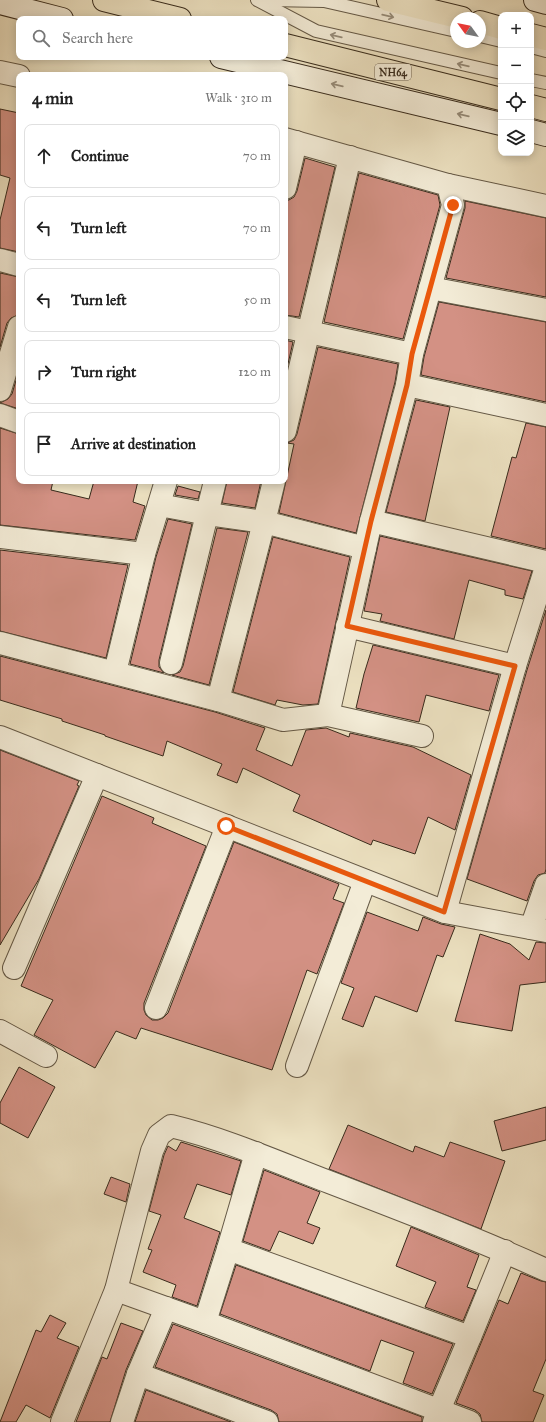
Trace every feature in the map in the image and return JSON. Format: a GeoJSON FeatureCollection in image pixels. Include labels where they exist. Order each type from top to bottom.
{"type":"FeatureCollection","features":[{"type":"Feature","properties":{"kind":"highway"},"geometry":{"type":"LineString","coordinates":[[104,0],[168,16]]}},
{"type":"Feature","properties":{"kind":"highway"},"geometry":{"type":"LineString","coordinates":[[388,0],[450,15]]}},
{"type":"Feature","properties":{"kind":"highway"},"geometry":{"type":"LineString","coordinates":[[486,24],[498,27]]}},
{"type":"Feature","properties":{"kind":"highway"},"geometry":{"type":"LineString","coordinates":[[534,36],[546,38]]}},
{"type":"Feature","properties":{"kind":"highway","name":"NH64"},"geometry":{"type":"LineString","coordinates":[[288,46],[498,98]]}},
{"type":"Feature","properties":{"kind":"highway"},"geometry":{"type":"LineString","coordinates":[[534,107],[546,110]]}},
{"type":"Feature","properties":{"kind":"street"},"geometry":{"type":"LineString","coordinates":[[535,0],[546,3]]}},
{"type":"Feature","properties":{"kind":"street"},"geometry":{"type":"LineString","coordinates":[[0,3],[50,16]]}},
{"type":"Feature","properties":{"kind":"street"},"geometry":{"type":"LineString","coordinates":[[234,60],[284,72]]}},
{"type":"Feature","properties":{"kind":"street"},"geometry":{"type":"LineString","coordinates":[[0,72],[16,75]]}},
{"type":"Feature","properties":{"kind":"street"},"geometry":{"type":"LineString","coordinates":[[288,73],[498,123]]}},
{"type":"Feature","properties":{"kind":"street"},"geometry":{"type":"LineString","coordinates":[[534,132],[546,135]]}},
{"type":"Feature","properties":{"kind":"street"},"geometry":{"type":"LineString","coordinates":[[288,164],[291,141],[448,185],[546,206]]}},
{"type":"Feature","properties":{"kind":"street"},"geometry":{"type":"LineString","coordinates":[[288,419],[350,157]]}},
{"type":"Feature","properties":{"kind":"street"},"geometry":{"type":"LineString","coordinates":[[328,715],[371,521],[407,385],[412,354],[453,205],[448,185]]}},
{"type":"Feature","properties":{"kind":"street"},"geometry":{"type":"LineString","coordinates":[[0,260],[16,264]]}},
{"type":"Feature","properties":{"kind":"street"},"geometry":{"type":"LineString","coordinates":[[430,288],[546,310]]}},
{"type":"Feature","properties":{"kind":"street"},"geometry":{"type":"LineString","coordinates":[[288,327],[412,354]]}},
{"type":"Feature","properties":{"kind":"street"},"geometry":{"type":"LineString","coordinates":[[0,390],[16,337]]}},
{"type":"Feature","properties":{"kind":"street"},"geometry":{"type":"LineString","coordinates":[[407,385],[546,415]]}},
{"type":"Feature","properties":{"kind":"street"},"geometry":{"type":"LineString","coordinates":[[0,415],[16,421]]}},
{"type":"Feature","properties":{"kind":"street"},"geometry":{"type":"LineString","coordinates":[[115,672],[144,554],[165,484]]}},
{"type":"Feature","properties":{"kind":"street"},"geometry":{"type":"LineString","coordinates":[[171,663],[214,484]]}},
{"type":"Feature","properties":{"kind":"street"},"geometry":{"type":"LineString","coordinates":[[218,700],[273,484]]}},
{"type":"Feature","properties":{"kind":"street"},"geometry":{"type":"LineString","coordinates":[[159,505],[264,522],[365,548]]}},
{"type":"Feature","properties":{"kind":"street"},"geometry":{"type":"LineString","coordinates":[[371,521],[546,562]]}},
{"type":"Feature","properties":{"kind":"street"},"geometry":{"type":"LineString","coordinates":[[0,537],[144,554]]}},
{"type":"Feature","properties":{"kind":"street"},"geometry":{"type":"LineString","coordinates":[[444,912],[515,666],[544,580]]}},
{"type":"Feature","properties":{"kind":"street"},"geometry":{"type":"LineString","coordinates":[[347,626],[515,666]]}},
{"type":"Feature","properties":{"kind":"street"},"geometry":{"type":"LineString","coordinates":[[0,643],[218,700],[283,720],[328,715],[422,736]]}},
{"type":"Feature","properties":{"kind":"street"},"geometry":{"type":"LineString","coordinates":[[0,737],[444,912],[538,930],[546,886]]}},
{"type":"Feature","properties":{"kind":"street"},"geometry":{"type":"LineString","coordinates":[[14,968],[97,775]]}},
{"type":"Feature","properties":{"kind":"street"},"geometry":{"type":"LineString","coordinates":[[156,1008],[226,826]]}},
{"type":"Feature","properties":{"kind":"street"},"geometry":{"type":"LineString","coordinates":[[297,1066],[365,881]]}},
{"type":"Feature","properties":{"kind":"street"},"geometry":{"type":"LineString","coordinates":[[0,1031],[46,1056]]}},
{"type":"Feature","properties":{"kind":"street"},"geometry":{"type":"LineString","coordinates":[[62,1422],[116,1290],[152,1151],[159,1135],[171,1126],[194,1132],[256,1153],[460,1232],[546,1270]]}},
{"type":"Feature","properties":{"kind":"street"},"geometry":{"type":"LineString","coordinates":[[205,1322],[256,1153]]}},
{"type":"Feature","properties":{"kind":"street"},"geometry":{"type":"LineString","coordinates":[[228,1249],[470,1337]]}},
{"type":"Feature","properties":{"kind":"street"},"geometry":{"type":"LineString","coordinates":[[437,1416],[505,1251]]}},
{"type":"Feature","properties":{"kind":"street"},"geometry":{"type":"LineString","coordinates":[[116,1290],[205,1322],[437,1416],[470,1422]]}},
{"type":"Feature","properties":{"kind":"street"},"geometry":{"type":"LineString","coordinates":[[122,1422],[138,1374],[166,1308]]}},
{"type":"Feature","properties":{"kind":"street"},"geometry":{"type":"LineString","coordinates":[[138,1374],[267,1422]]}},
{"type":"Feature","properties":{"kind":"lane"},"geometry":{"type":"LineString","coordinates":[[257,0],[287,16]]}},
{"type":"Feature","properties":{"kind":"lane"},"geometry":{"type":"LineString","coordinates":[[267,0],[324,1],[450,30]]}},
{"type":"Feature","properties":{"kind":"lane"},"geometry":{"type":"LineString","coordinates":[[288,16],[316,31],[498,72]]}},
{"type":"Feature","properties":{"kind":"lane"},"geometry":{"type":"LineString","coordinates":[[486,37],[498,39]]}},
{"type":"Feature","properties":{"kind":"lane"},"geometry":{"type":"LineString","coordinates":[[534,48],[546,50]]}},
{"type":"Feature","properties":{"kind":"lane"},"geometry":{"type":"LineString","coordinates":[[534,81],[546,83]]}},
{"type":"Feature","properties":{"kind":"building"},"geometry":{"type":"Polygon","coordinates":[[[0,109],[16,112],[16,251],[0,248],[0,220],[10,178],[0,175],[0,109]]]}},
{"type":"Feature","properties":{"kind":"building"},"geometry":{"type":"Polygon","coordinates":[[[305,158],[335,167],[299,317],[288,315],[288,200],[294,197],[297,191],[305,158]]]}},
{"type":"Feature","properties":{"kind":"building"},"geometry":{"type":"Polygon","coordinates":[[[359,173],[438,195],[440,205],[403,339],[324,322],[359,173]]]}},
{"type":"Feature","properties":{"kind":"building"},"geometry":{"type":"Polygon","coordinates":[[[465,201],[546,218],[546,297],[446,278],[465,208],[465,201]]]}},
{"type":"Feature","properties":{"kind":"building"},"geometry":{"type":"Polygon","coordinates":[[[0,273],[16,276],[16,316],[11,318],[7,323],[0,347],[0,273]]]}},
{"type":"Feature","properties":{"kind":"building"},"geometry":{"type":"Polygon","coordinates":[[[439,302],[546,322],[546,402],[421,375],[424,357],[439,302]]]}},
{"type":"Feature","properties":{"kind":"building"},"geometry":{"type":"Polygon","coordinates":[[[288,341],[293,342],[288,364],[288,341]]]}},
{"type":"Feature","properties":{"kind":"building"},"geometry":{"type":"Polygon","coordinates":[[[318,347],[398,364],[395,382],[356,533],[279,513],[285,484],[288,484],[288,472],[294,444],[288,443],[294,440],[297,434],[318,347]]]}},
{"type":"Feature","properties":{"kind":"building"},"geometry":{"type":"Polygon","coordinates":[[[16,380],[16,408],[0,403],[8,399],[12,394],[16,380]]]}},
{"type":"Feature","properties":{"kind":"building"},"geometry":{"type":"Polygon","coordinates":[[[416,400],[450,407],[425,521],[386,512],[416,400]]]}},
{"type":"Feature","properties":{"kind":"building"},"geometry":{"type":"Polygon","coordinates":[[[526,423],[546,427],[546,549],[491,536],[512,457],[516,458],[526,423]]]}},
{"type":"Feature","properties":{"kind":"building"},"geometry":{"type":"Polygon","coordinates":[[[0,428],[16,433],[16,484],[52,484],[51,490],[89,499],[93,484],[137,484],[133,502],[145,506],[135,540],[0,525],[0,428]]]}},
{"type":"Feature","properties":{"kind":"building"},"geometry":{"type":"Polygon","coordinates":[[[226,484],[260,484],[255,508],[222,503],[226,484]]]}},
{"type":"Feature","properties":{"kind":"building"},"geometry":{"type":"Polygon","coordinates":[[[178,486],[200,492],[198,499],[175,495],[178,486]]]}},
{"type":"Feature","properties":{"kind":"building"},"geometry":{"type":"Polygon","coordinates":[[[168,519],[192,524],[159,660],[159,667],[164,673],[130,664],[156,557],[168,519]]]}},
{"type":"Feature","properties":{"kind":"building"},"geometry":{"type":"Polygon","coordinates":[[[217,528],[248,532],[209,685],[172,675],[180,672],[183,666],[217,528]]]}},
{"type":"Feature","properties":{"kind":"building"},"geometry":{"type":"Polygon","coordinates":[[[380,536],[532,571],[523,599],[505,595],[505,590],[469,580],[454,639],[380,621],[382,614],[364,611],[380,536]]]}},
{"type":"Feature","properties":{"kind":"building"},"geometry":{"type":"Polygon","coordinates":[[[273,537],[350,557],[318,704],[303,705],[277,700],[275,705],[233,692],[273,537]]]}},
{"type":"Feature","properties":{"kind":"building"},"geometry":{"type":"Polygon","coordinates":[[[0,550],[128,565],[106,658],[0,631],[0,550]]]}},
{"type":"Feature","properties":{"kind":"building"},"geometry":{"type":"Polygon","coordinates":[[[546,610],[546,869],[545,873],[538,875],[534,881],[527,901],[467,879],[527,670],[546,610]]]}},
{"type":"Feature","properties":{"kind":"building"},"geometry":{"type":"Polygon","coordinates":[[[373,645],[499,675],[489,711],[426,695],[419,722],[356,708],[373,645]]]}},
{"type":"Feature","properties":{"kind":"building"},"geometry":{"type":"Polygon","coordinates":[[[0,656],[215,712],[265,728],[256,750],[292,766],[306,730],[326,728],[349,737],[350,733],[413,747],[471,775],[455,830],[428,817],[415,854],[373,840],[371,845],[293,811],[300,795],[243,768],[237,783],[217,775],[222,764],[167,741],[163,756],[62,721],[62,719],[0,700],[0,656]]]}},
{"type":"Feature","properties":{"kind":"building"},"geometry":{"type":"Polygon","coordinates":[[[0,750],[79,781],[77,785],[79,786],[39,879],[0,945],[0,750]]]}},
{"type":"Feature","properties":{"kind":"building"},"geometry":{"type":"Polygon","coordinates":[[[102,796],[154,818],[152,823],[206,846],[144,1003],[146,1015],[152,1020],[163,1018],[168,1013],[234,842],[339,884],[333,899],[344,903],[317,974],[307,970],[272,1070],[141,1028],[136,1039],[116,1031],[95,1068],[34,1035],[53,1000],[21,986],[102,796]]]}},
{"type":"Feature","properties":{"kind":"building"},"geometry":{"type":"Polygon","coordinates":[[[367,912],[418,931],[423,917],[441,924],[455,927],[443,957],[437,955],[417,1012],[375,996],[363,1027],[342,1019],[354,988],[341,983],[367,912]]]}},
{"type":"Feature","properties":{"kind":"building"},"geometry":{"type":"Polygon","coordinates":[[[480,934],[510,944],[529,960],[536,942],[546,943],[546,982],[520,985],[512,1031],[455,1021],[480,934]]]}},
{"type":"Feature","properties":{"kind":"building"},"geometry":{"type":"Polygon","coordinates":[[[19,1067],[55,1087],[28,1138],[0,1123],[0,1103],[19,1067]]]}},
{"type":"Feature","properties":{"kind":"building"},"geometry":{"type":"Polygon","coordinates":[[[546,1107],[546,1140],[502,1151],[494,1121],[546,1107]]]}},
{"type":"Feature","properties":{"kind":"building"},"geometry":{"type":"Polygon","coordinates":[[[348,1125],[413,1152],[415,1146],[444,1157],[450,1142],[505,1161],[481,1229],[329,1169],[348,1125]]]}},
{"type":"Feature","properties":{"kind":"building"},"geometry":{"type":"Polygon","coordinates":[[[181,1142],[241,1161],[231,1195],[197,1184],[184,1218],[220,1232],[197,1306],[172,1297],[176,1285],[143,1272],[152,1250],[148,1249],[161,1215],[149,1211],[164,1155],[168,1146],[176,1151],[181,1142]]]}},
{"type":"Feature","properties":{"kind":"building"},"geometry":{"type":"Polygon","coordinates":[[[264,1170],[320,1192],[307,1223],[320,1228],[313,1244],[279,1231],[270,1251],[243,1241],[264,1170]]]}},
{"type":"Feature","properties":{"kind":"building"},"geometry":{"type":"Polygon","coordinates":[[[111,1177],[130,1184],[126,1202],[104,1194],[111,1177]]]}},
{"type":"Feature","properties":{"kind":"building"},"geometry":{"type":"Polygon","coordinates":[[[411,1227],[479,1255],[467,1287],[476,1290],[463,1321],[425,1307],[436,1282],[396,1266],[411,1227]]]}},
{"type":"Feature","properties":{"kind":"building"},"geometry":{"type":"Polygon","coordinates":[[[236,1265],[453,1344],[432,1394],[403,1383],[414,1352],[381,1340],[370,1371],[220,1314],[236,1265]]]}},
{"type":"Feature","properties":{"kind":"building"},"geometry":{"type":"Polygon","coordinates":[[[521,1273],[546,1282],[546,1359],[533,1391],[544,1395],[533,1422],[482,1422],[480,1414],[475,1410],[456,1403],[499,1300],[508,1304],[521,1273]]]}},
{"type":"Feature","properties":{"kind":"building"},"geometry":{"type":"Polygon","coordinates":[[[50,1315],[66,1323],[57,1338],[79,1347],[50,1418],[26,1405],[16,1422],[0,1422],[36,1330],[41,1332],[50,1315]]]}},
{"type":"Feature","properties":{"kind":"building"},"geometry":{"type":"Polygon","coordinates":[[[121,1323],[143,1331],[126,1370],[110,1422],[76,1422],[102,1357],[107,1359],[121,1323]]]}},
{"type":"Feature","properties":{"kind":"building"},"geometry":{"type":"Polygon","coordinates":[[[173,1324],[422,1417],[422,1422],[279,1422],[277,1414],[271,1410],[155,1367],[173,1324]]]}},
{"type":"Feature","properties":{"kind":"building"},"geometry":{"type":"Polygon","coordinates":[[[146,1390],[231,1422],[135,1422],[146,1390]]]}},
{"type":"Feature","properties":{"kind":"route"},"geometry":{"type":"LineString","coordinates":[[226,826],[444,912],[515,666],[347,626],[371,521],[407,385],[412,354],[453,205]]}}]}
